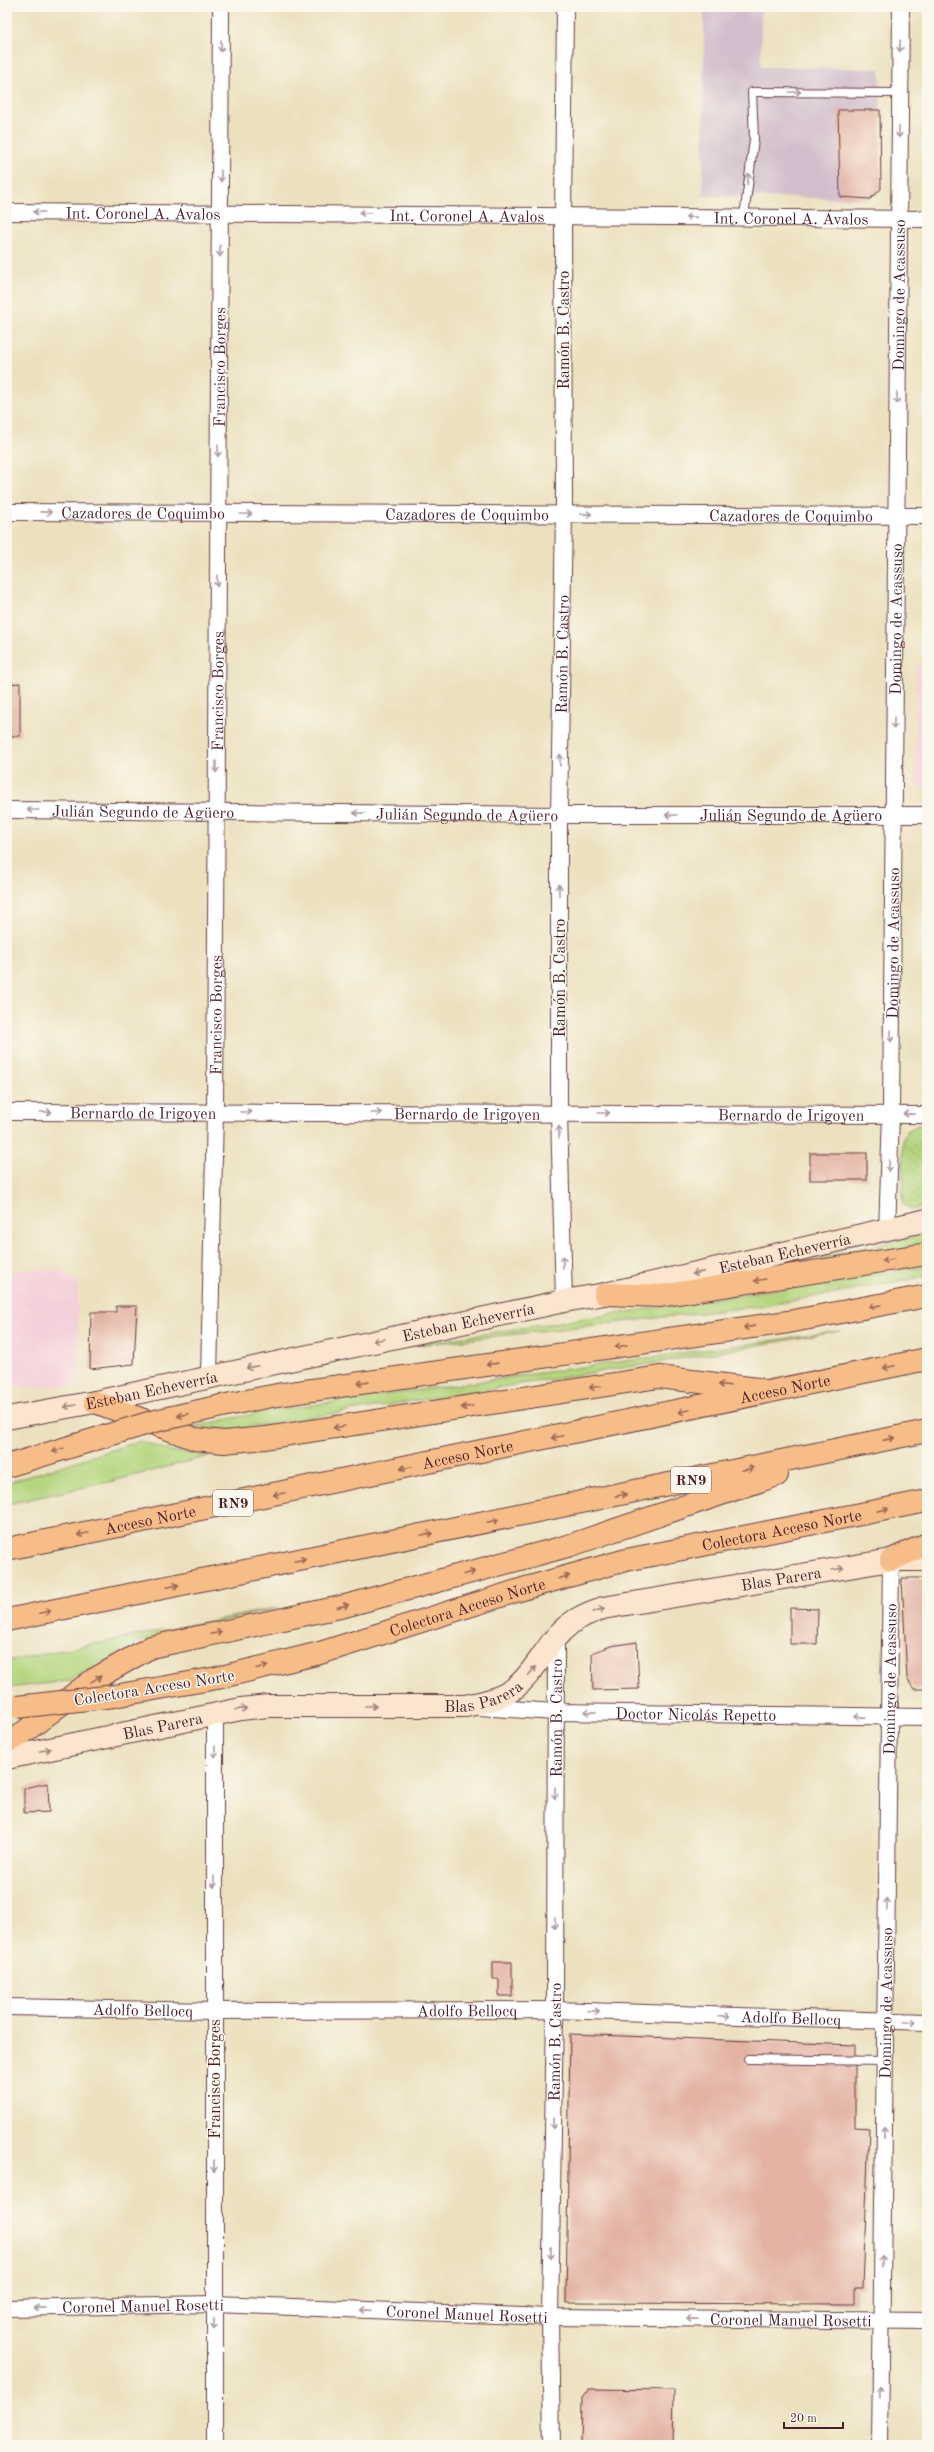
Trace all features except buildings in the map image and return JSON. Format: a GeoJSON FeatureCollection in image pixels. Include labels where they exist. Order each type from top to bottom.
{"type":"FeatureCollection","features":[{"type":"Feature","properties":{"kind":"highway"},"geometry":{"type":"LineString","coordinates":[[604,1294],[660,1296],[927,1254]]}},
{"type":"Feature","properties":{"kind":"highway"},"geometry":{"type":"LineString","coordinates":[[7,1466],[155,1421],[277,1395],[788,1322],[927,1296]]}},
{"type":"Feature","properties":{"kind":"highway","name":"Acceso Norte"},"geometry":{"type":"LineString","coordinates":[[7,1549],[927,1359]]}},
{"type":"Feature","properties":{"kind":"highway"},"geometry":{"type":"LineString","coordinates":[[95,1402],[195,1439],[224,1442],[265,1438],[659,1377],[777,1391]]}},
{"type":"Feature","properties":{"kind":"highway","name":"RN9"},"geometry":{"type":"LineString","coordinates":[[7,1620],[927,1431]]}},
{"type":"Feature","properties":{"kind":"highway"},"geometry":{"type":"LineString","coordinates":[[7,1742],[19,1736],[93,1680],[151,1647],[345,1606],[568,1546],[863,1445]]}},
{"type":"Feature","properties":{"kind":"highway","name":"Colectora Acceso Norte"},"geometry":{"type":"LineString","coordinates":[[12,1707],[114,1696],[217,1678],[320,1653],[526,1588],[626,1560],[927,1501]]}},
{"type":"Feature","properties":{"kind":"highway"},"geometry":{"type":"LineString","coordinates":[[891,1560],[927,1544]]}},
{"type":"Feature","properties":{"kind":"street","name":"Francisco Borges"},"geometry":{"type":"LineString","coordinates":[[209,1376],[215,1112],[217,514],[221,7]]}},
{"type":"Feature","properties":{"kind":"street","name":"Ramón B. Castro"},"geometry":{"type":"LineString","coordinates":[[564,1301],[559,1113],[559,815],[564,513],[563,215],[565,7]]}},
{"type":"Feature","properties":{"kind":"street","name":"Domingo de Acassuso"},"geometry":{"type":"LineString","coordinates":[[887,1231],[891,1114],[892,815],[897,516],[898,219],[901,7]]}},
{"type":"Feature","properties":{"kind":"street","name":"Int. Coronel A. Ávalos"},"geometry":{"type":"LineString","coordinates":[[7,212],[220,212],[927,219]]}},
{"type":"Feature","properties":{"kind":"street","name":"Cazadores de Coquimbo"},"geometry":{"type":"LineString","coordinates":[[7,512],[217,514],[564,513],[927,516]]}},
{"type":"Feature","properties":{"kind":"street","name":"Julián Segundo de Agüero"},"geometry":{"type":"LineString","coordinates":[[7,810],[559,815],[927,815]]}},
{"type":"Feature","properties":{"kind":"street","name":"Bernardo de Irigoyen"},"geometry":{"type":"LineString","coordinates":[[7,1112],[927,1114]]}},
{"type":"Feature","properties":{"kind":"street","name":"Esteban Echeverría"},"geometry":{"type":"LineString","coordinates":[[7,1418],[95,1402],[209,1376],[564,1301],[604,1294],[887,1231],[927,1220]]}},
{"type":"Feature","properties":{"kind":"street","name":"Domingo de Acassuso"},"geometry":{"type":"LineString","coordinates":[[880,2445],[891,1560]]}},
{"type":"Feature","properties":{"kind":"street","name":"Blas Parera"},"geometry":{"type":"LineString","coordinates":[[7,1758],[215,1713],[268,1706],[466,1706],[493,1700],[516,1687],[541,1660],[556,1638],[569,1625],[583,1615],[624,1603],[891,1560],[927,1560]]}},
{"type":"Feature","properties":{"kind":"street","name":"Ramón B. Castro"},"geometry":{"type":"LineString","coordinates":[[552,2445],[550,2317],[555,2010],[556,1638]]}},
{"type":"Feature","properties":{"kind":"street","name":"Doctor Nicolás Repetto"},"geometry":{"type":"LineString","coordinates":[[466,1706],[555,1712],[889,1718],[927,1717]]}},
{"type":"Feature","properties":{"kind":"street","name":"Francisco Borges"},"geometry":{"type":"LineString","coordinates":[[215,1713],[215,2445]]}},
{"type":"Feature","properties":{"kind":"street","name":"Adolfo Bellocq"},"geometry":{"type":"LineString","coordinates":[[7,2007],[214,2011],[555,2010],[885,2022],[927,2022]]}},
{"type":"Feature","properties":{"kind":"street","name":"Coronel Manuel Rosetti"},"geometry":{"type":"LineString","coordinates":[[7,2308],[214,2304],[550,2317],[927,2321]]}},
{"type":"Feature","properties":{"kind":"lane"},"geometry":{"type":"LineString","coordinates":[[744,217],[754,140],[752,92],[899,93]]}},
{"type":"Feature","properties":{"kind":"lane"},"geometry":{"type":"LineString","coordinates":[[748,2059],[885,2061]]}},
{"type":"Feature","properties":{"kind":"shaded area"},"geometry":{"type":"Polygon","coordinates":[[[704,7],[761,7],[761,67],[880,69],[881,189],[870,199],[703,196],[704,7]]]}},
{"type":"Feature","properties":{"kind":"shaded area"},"geometry":{"type":"Polygon","coordinates":[[[916,666],[927,666],[927,791],[916,781],[916,666]]]}},
{"type":"Feature","properties":{"kind":"shaded area"},"geometry":{"type":"Polygon","coordinates":[[[16,1270],[59,1270],[78,1281],[78,1386],[7,1386],[7,1279],[16,1270]]]}},
{"type":"Feature","properties":{"kind":"green space"},"geometry":{"type":"Polygon","coordinates":[[[918,1125],[927,1126],[927,1206],[911,1210],[903,1204],[903,1139],[907,1131],[918,1125]]]}},
{"type":"Feature","properties":{"kind":"green space"},"geometry":{"type":"Polygon","coordinates":[[[927,1234],[927,1247],[819,1265],[823,1257],[927,1234]]]}},
{"type":"Feature","properties":{"kind":"green space"},"geometry":{"type":"Polygon","coordinates":[[[927,1266],[927,1276],[769,1305],[385,1349],[927,1266]]]}},
{"type":"Feature","properties":{"kind":"green space"},"geometry":{"type":"Polygon","coordinates":[[[840,1331],[666,1361],[230,1430],[191,1427],[262,1412],[840,1331]]]}},
{"type":"Feature","properties":{"kind":"green space"},"geometry":{"type":"Polygon","coordinates":[[[140,1441],[171,1451],[209,1456],[109,1482],[7,1504],[7,1483],[140,1441]]]}},
{"type":"Feature","properties":{"kind":"green space"},"geometry":{"type":"Polygon","coordinates":[[[277,1608],[138,1642],[68,1681],[7,1688],[7,1661],[277,1608]]]}}]}
